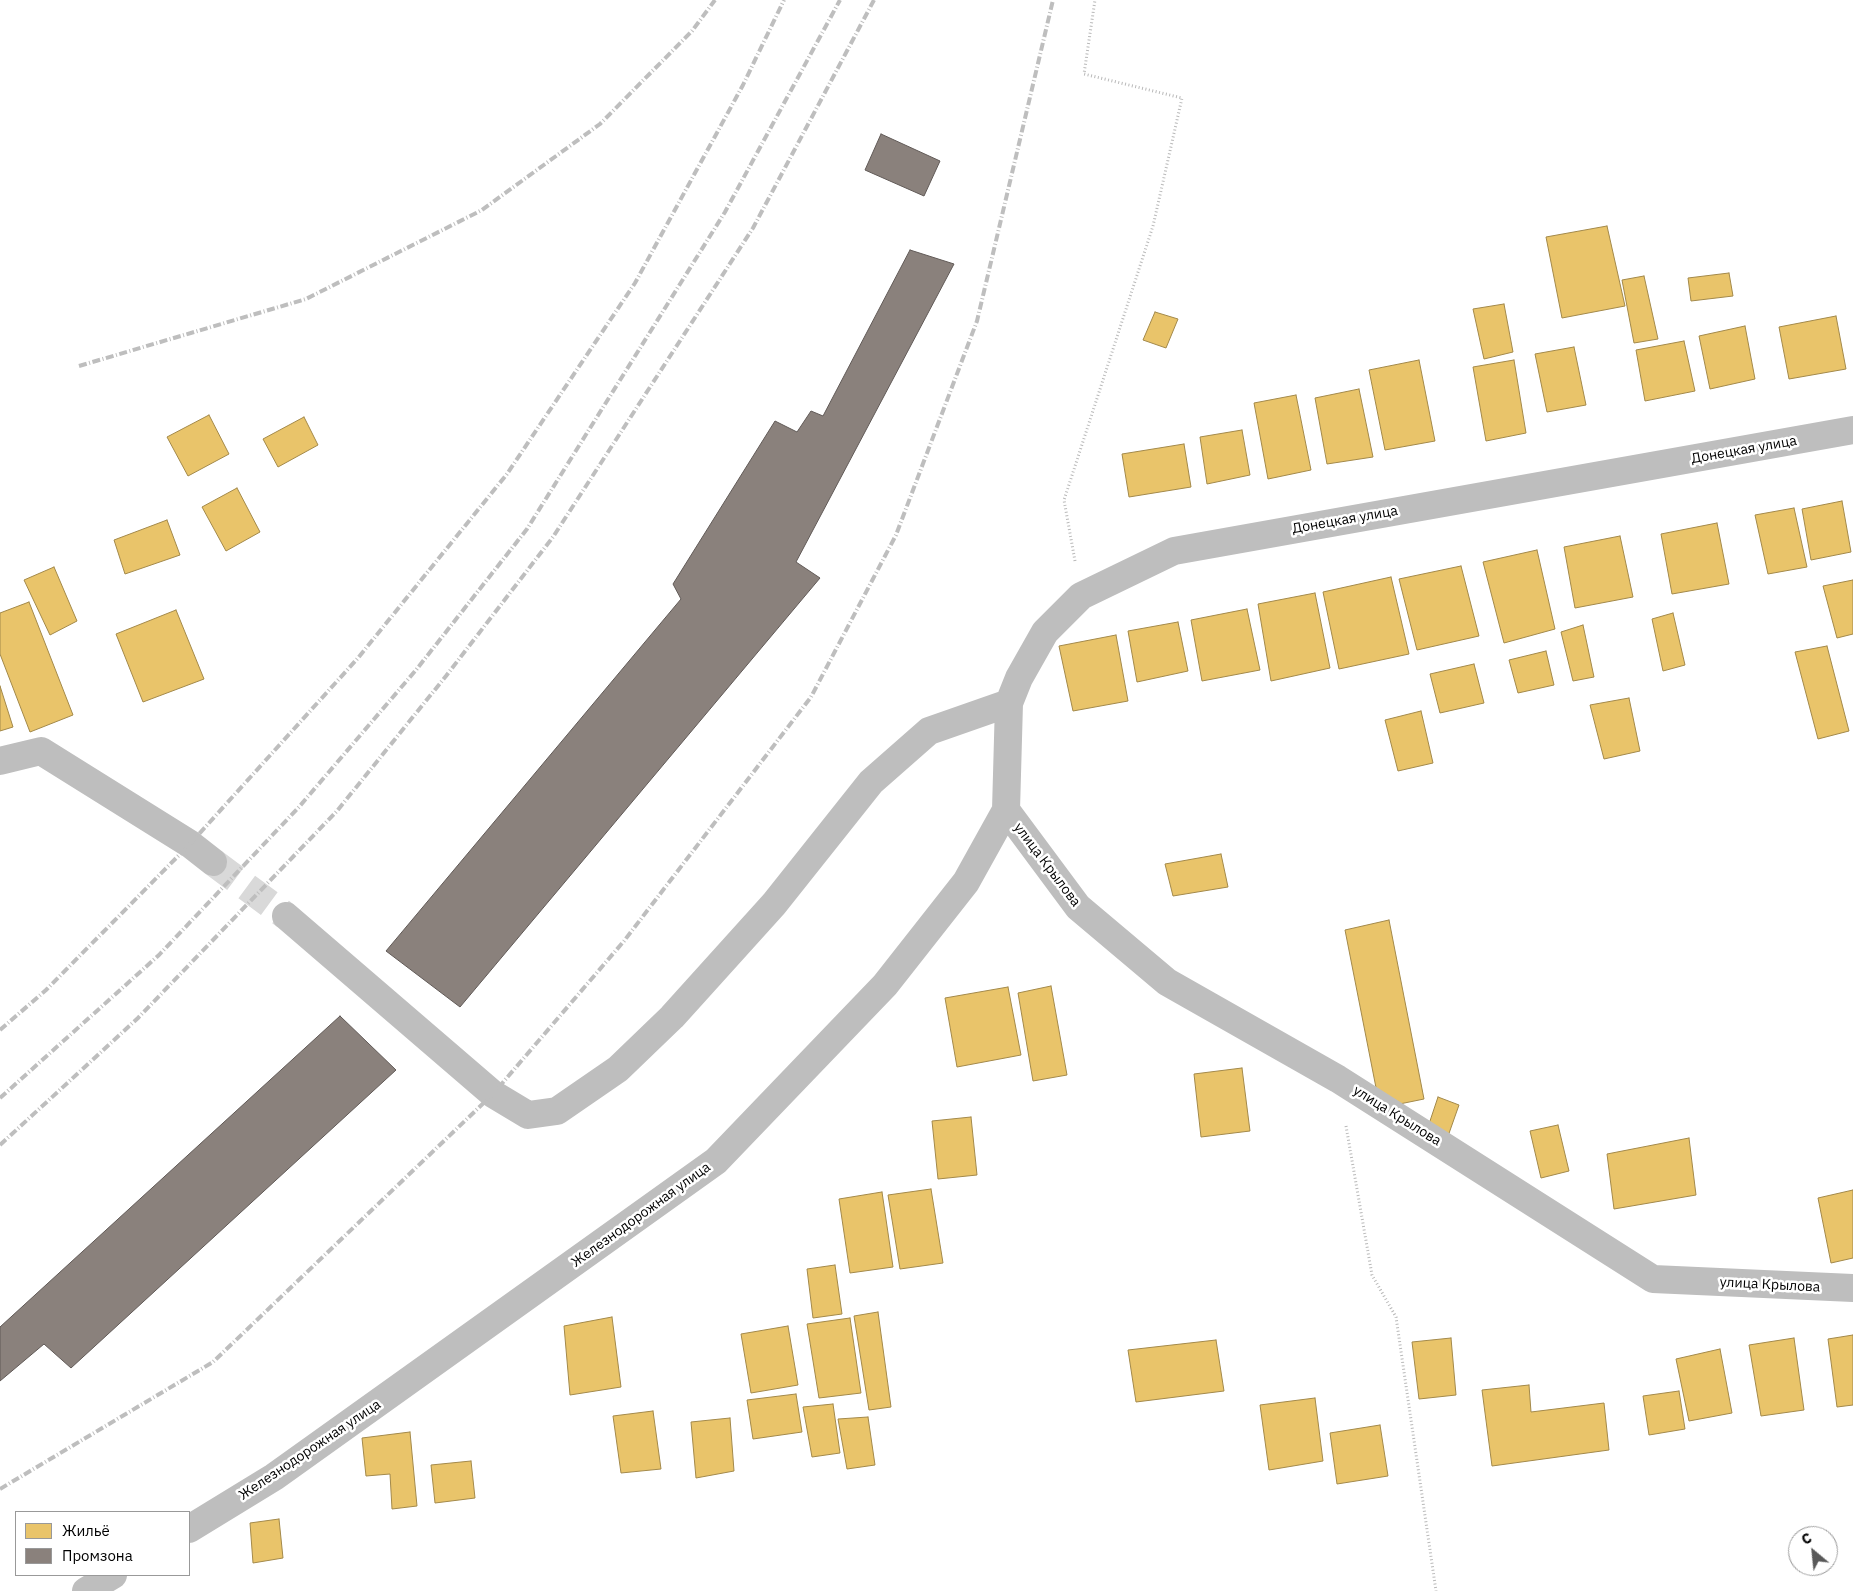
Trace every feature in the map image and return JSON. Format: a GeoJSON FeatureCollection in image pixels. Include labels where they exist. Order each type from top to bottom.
{"type":"FeatureCollection","features":[{"type":"Feature","properties":{"kind":"street","name":"Донецкая улица"},"geometry":{"type":"LineString","coordinates":[[1006,810],[1009,702],[1018,678],[1045,632],[1081,596],[1174,551],[1853,430]]}},
{"type":"Feature","properties":{"kind":"street"},"geometry":{"type":"LineString","coordinates":[[286,916],[493,1094],[528,1115],[557,1111],[618,1069],[672,1017],[774,904],[871,782],[929,731],[1009,702]]}},
{"type":"Feature","properties":{"kind":"street"},"geometry":{"type":"LineString","coordinates":[[0,761],[41,751],[190,844],[213,862]]}},
{"type":"Feature","properties":{"kind":"street","name":"улица Крылова"},"geometry":{"type":"LineString","coordinates":[[1006,810],[1078,908],[1167,982],[1338,1078],[1654,1279],[1853,1288]]}},
{"type":"Feature","properties":{"kind":"street","name":"Железнодорожная улица"},"geometry":{"type":"LineString","coordinates":[[190,1528],[274,1478],[716,1161],[885,985],[966,882],[1006,810]]}},
{"type":"Feature","properties":{"kind":"street"},"geometry":{"type":"LineString","coordinates":[[86,1591],[111,1576]]}},
{"type":"Feature","properties":{"kind":"path"},"geometry":{"type":"LineString","coordinates":[[1081,596],[1064,500],[1153,226],[1182,98],[1084,74],[1095,0]]}},
{"type":"Feature","properties":{"kind":"path"},"geometry":{"type":"LineString","coordinates":[[1338,1078],[1372,1275],[1396,1317],[1436,1591]]}},
{"type":"Feature","properties":{"kind":"building: Жильё"},"geometry":{"type":"Polygon","coordinates":[[[1607,226],[1625,306],[1562,318],[1546,237],[1607,226]]]}},
{"type":"Feature","properties":{"kind":"building: Жильё"},"geometry":{"type":"Polygon","coordinates":[[[1729,273],[1733,296],[1691,301],[1688,278],[1729,273]]]}},
{"type":"Feature","properties":{"kind":"building: Жильё"},"geometry":{"type":"Polygon","coordinates":[[[1644,276],[1658,339],[1634,343],[1622,280],[1644,276]]]}},
{"type":"Feature","properties":{"kind":"building: Жильё"},"geometry":{"type":"Polygon","coordinates":[[[1504,304],[1513,352],[1484,359],[1473,309],[1504,304]]]}},
{"type":"Feature","properties":{"kind":"building: Жильё"},"geometry":{"type":"Polygon","coordinates":[[[1155,312],[1178,319],[1166,348],[1143,340],[1155,312]]]}},
{"type":"Feature","properties":{"kind":"building: Жильё"},"geometry":{"type":"Polygon","coordinates":[[[1836,316],[1846,369],[1789,379],[1779,327],[1836,316]]]}},
{"type":"Feature","properties":{"kind":"building: Жильё"},"geometry":{"type":"Polygon","coordinates":[[[1745,326],[1755,379],[1710,389],[1699,336],[1745,326]]]}},
{"type":"Feature","properties":{"kind":"building: Жильё"},"geometry":{"type":"Polygon","coordinates":[[[1684,341],[1695,391],[1645,401],[1636,350],[1684,341]]]}},
{"type":"Feature","properties":{"kind":"building: Жильё"},"geometry":{"type":"Polygon","coordinates":[[[1574,347],[1586,405],[1547,412],[1535,354],[1574,347]]]}},
{"type":"Feature","properties":{"kind":"building: Жильё"},"geometry":{"type":"Polygon","coordinates":[[[1419,360],[1435,441],[1385,450],[1369,370],[1419,360]]]}},
{"type":"Feature","properties":{"kind":"building: Жильё"},"geometry":{"type":"Polygon","coordinates":[[[1514,360],[1526,433],[1486,441],[1473,367],[1514,360]]]}},
{"type":"Feature","properties":{"kind":"building: Жильё"},"geometry":{"type":"Polygon","coordinates":[[[1359,389],[1373,457],[1327,464],[1315,398],[1359,389]]]}},
{"type":"Feature","properties":{"kind":"building: Жильё"},"geometry":{"type":"Polygon","coordinates":[[[1296,395],[1311,470],[1268,479],[1254,403],[1296,395]]]}},
{"type":"Feature","properties":{"kind":"building: Жильё"},"geometry":{"type":"Polygon","coordinates":[[[209,415],[229,454],[188,476],[167,437],[209,415]]]}},
{"type":"Feature","properties":{"kind":"building: Жильё"},"geometry":{"type":"Polygon","coordinates":[[[304,417],[318,445],[278,467],[263,439],[304,417]]]}},
{"type":"Feature","properties":{"kind":"building: Жильё"},"geometry":{"type":"Polygon","coordinates":[[[1242,430],[1250,475],[1207,484],[1200,437],[1242,430]]]}},
{"type":"Feature","properties":{"kind":"building: Жильё"},"geometry":{"type":"Polygon","coordinates":[[[1184,444],[1191,487],[1129,497],[1122,454],[1184,444]]]}},
{"type":"Feature","properties":{"kind":"building: Жильё"},"geometry":{"type":"Polygon","coordinates":[[[237,488],[260,532],[226,551],[202,507],[237,488]]]}},
{"type":"Feature","properties":{"kind":"building: Жильё"},"geometry":{"type":"Polygon","coordinates":[[[1842,501],[1851,552],[1811,560],[1802,509],[1842,501]]]}},
{"type":"Feature","properties":{"kind":"building: Жильё"},"geometry":{"type":"Polygon","coordinates":[[[1794,508],[1807,567],[1768,574],[1755,515],[1794,508]]]}},
{"type":"Feature","properties":{"kind":"building: Жильё"},"geometry":{"type":"Polygon","coordinates":[[[167,520],[180,555],[125,574],[114,540],[167,520]]]}},
{"type":"Feature","properties":{"kind":"building: Жильё"},"geometry":{"type":"Polygon","coordinates":[[[1717,523],[1729,584],[1672,594],[1661,534],[1717,523]]]}},
{"type":"Feature","properties":{"kind":"building: Жильё"},"geometry":{"type":"Polygon","coordinates":[[[1620,536],[1633,597],[1575,608],[1564,547],[1620,536]]]}},
{"type":"Feature","properties":{"kind":"building: Жильё"},"geometry":{"type":"Polygon","coordinates":[[[1537,550],[1555,629],[1504,643],[1483,562],[1537,550]]]}},
{"type":"Feature","properties":{"kind":"building: Жильё"},"geometry":{"type":"Polygon","coordinates":[[[1461,566],[1479,636],[1417,650],[1399,579],[1461,566]]]}},
{"type":"Feature","properties":{"kind":"building: Жильё"},"geometry":{"type":"Polygon","coordinates":[[[54,567],[77,621],[50,635],[24,580],[54,567]]]}},
{"type":"Feature","properties":{"kind":"building: Жильё"},"geometry":{"type":"Polygon","coordinates":[[[1391,577],[1409,654],[1339,669],[1323,592],[1391,577]]]}},
{"type":"Feature","properties":{"kind":"building: Жильё"},"geometry":{"type":"Polygon","coordinates":[[[1853,580],[1853,634],[1837,638],[1823,586],[1853,580]]]}},
{"type":"Feature","properties":{"kind":"building: Жильё"},"geometry":{"type":"Polygon","coordinates":[[[1315,593],[1330,668],[1271,681],[1258,604],[1315,593]]]}},
{"type":"Feature","properties":{"kind":"building: Жильё"},"geometry":{"type":"Polygon","coordinates":[[[29,602],[73,715],[30,732],[0,654],[0,613],[29,602]]]}},
{"type":"Feature","properties":{"kind":"building: Жильё"},"geometry":{"type":"Polygon","coordinates":[[[1247,609],[1260,670],[1202,681],[1191,620],[1247,609]]]}},
{"type":"Feature","properties":{"kind":"building: Жильё"},"geometry":{"type":"Polygon","coordinates":[[[176,610],[204,679],[143,702],[116,634],[176,610]]]}},
{"type":"Feature","properties":{"kind":"building: Жильё"},"geometry":{"type":"Polygon","coordinates":[[[1673,613],[1685,665],[1663,671],[1652,619],[1673,613]]]}},
{"type":"Feature","properties":{"kind":"building: Жильё"},"geometry":{"type":"Polygon","coordinates":[[[1178,622],[1188,671],[1137,682],[1128,631],[1178,622]]]}},
{"type":"Feature","properties":{"kind":"building: Жильё"},"geometry":{"type":"Polygon","coordinates":[[[1583,625],[1594,677],[1573,681],[1561,632],[1583,625]]]}},
{"type":"Feature","properties":{"kind":"building: Жильё"},"geometry":{"type":"Polygon","coordinates":[[[1116,635],[1128,701],[1073,711],[1059,646],[1116,635]]]}},
{"type":"Feature","properties":{"kind":"building: Жильё"},"geometry":{"type":"Polygon","coordinates":[[[1827,646],[1849,731],[1818,739],[1795,652],[1827,646]]]}},
{"type":"Feature","properties":{"kind":"building: Жильё"},"geometry":{"type":"Polygon","coordinates":[[[1546,651],[1554,685],[1518,693],[1509,660],[1546,651]]]}},
{"type":"Feature","properties":{"kind":"building: Жильё"},"geometry":{"type":"Polygon","coordinates":[[[1474,664],[1484,703],[1440,713],[1430,674],[1474,664]]]}},
{"type":"Feature","properties":{"kind":"building: Жильё"},"geometry":{"type":"Polygon","coordinates":[[[0,686],[13,727],[0,731],[0,686]]]}},
{"type":"Feature","properties":{"kind":"building: Жильё"},"geometry":{"type":"Polygon","coordinates":[[[1629,698],[1640,751],[1604,759],[1590,705],[1629,698]]]}},
{"type":"Feature","properties":{"kind":"building: Жильё"},"geometry":{"type":"Polygon","coordinates":[[[1421,711],[1433,763],[1398,771],[1385,720],[1421,711]]]}},
{"type":"Feature","properties":{"kind":"building: Жильё"},"geometry":{"type":"Polygon","coordinates":[[[1221,854],[1228,887],[1173,896],[1165,864],[1221,854]]]}},
{"type":"Feature","properties":{"kind":"building: Жильё"},"geometry":{"type":"Polygon","coordinates":[[[1389,920],[1424,1099],[1380,1108],[1345,930],[1389,920]]]}},
{"type":"Feature","properties":{"kind":"building: Жильё"},"geometry":{"type":"Polygon","coordinates":[[[1051,986],[1067,1075],[1033,1081],[1018,993],[1051,986]]]}},
{"type":"Feature","properties":{"kind":"building: Жильё"},"geometry":{"type":"Polygon","coordinates":[[[1008,987],[1021,1055],[957,1067],[945,998],[1008,987]]]}},
{"type":"Feature","properties":{"kind":"building: Жильё"},"geometry":{"type":"Polygon","coordinates":[[[1242,1068],[1250,1131],[1201,1137],[1194,1074],[1242,1068]]]}},
{"type":"Feature","properties":{"kind":"building: Жильё"},"geometry":{"type":"Polygon","coordinates":[[[1438,1097],[1459,1105],[1447,1139],[1427,1130],[1438,1097]]]}},
{"type":"Feature","properties":{"kind":"building: Жильё"},"geometry":{"type":"Polygon","coordinates":[[[971,1117],[977,1175],[938,1179],[932,1121],[971,1117]]]}},
{"type":"Feature","properties":{"kind":"building: Жильё"},"geometry":{"type":"Polygon","coordinates":[[[1558,1125],[1569,1171],[1541,1178],[1530,1131],[1558,1125]]]}},
{"type":"Feature","properties":{"kind":"building: Жильё"},"geometry":{"type":"Polygon","coordinates":[[[1689,1138],[1696,1195],[1614,1209],[1607,1154],[1689,1138]]]}},
{"type":"Feature","properties":{"kind":"building: Жильё"},"geometry":{"type":"Polygon","coordinates":[[[931,1189],[943,1263],[900,1269],[888,1195],[931,1189]]]}},
{"type":"Feature","properties":{"kind":"building: Жильё"},"geometry":{"type":"Polygon","coordinates":[[[1853,1190],[1853,1258],[1831,1263],[1818,1198],[1853,1190]]]}},
{"type":"Feature","properties":{"kind":"building: Жильё"},"geometry":{"type":"Polygon","coordinates":[[[882,1192],[893,1267],[850,1273],[839,1199],[882,1192]]]}},
{"type":"Feature","properties":{"kind":"building: Жильё"},"geometry":{"type":"Polygon","coordinates":[[[835,1265],[842,1314],[813,1318],[807,1269],[835,1265]]]}},
{"type":"Feature","properties":{"kind":"building: Жильё"},"geometry":{"type":"Polygon","coordinates":[[[878,1312],[891,1407],[869,1410],[854,1316],[878,1312]]]}},
{"type":"Feature","properties":{"kind":"building: Жильё"},"geometry":{"type":"Polygon","coordinates":[[[612,1317],[621,1387],[570,1395],[564,1326],[612,1317]]]}},
{"type":"Feature","properties":{"kind":"building: Жильё"},"geometry":{"type":"Polygon","coordinates":[[[850,1318],[861,1393],[819,1398],[807,1324],[850,1318]]]}},
{"type":"Feature","properties":{"kind":"building: Жильё"},"geometry":{"type":"Polygon","coordinates":[[[788,1326],[798,1385],[751,1393],[741,1334],[788,1326]]]}},
{"type":"Feature","properties":{"kind":"building: Жильё"},"geometry":{"type":"Polygon","coordinates":[[[1853,1335],[1853,1405],[1837,1407],[1828,1339],[1853,1335]]]}},
{"type":"Feature","properties":{"kind":"building: Жильё"},"geometry":{"type":"Polygon","coordinates":[[[1451,1338],[1456,1395],[1419,1399],[1412,1342],[1451,1338]]]}},
{"type":"Feature","properties":{"kind":"building: Жильё"},"geometry":{"type":"Polygon","coordinates":[[[1794,1338],[1804,1410],[1761,1416],[1749,1345],[1794,1338]]]}},
{"type":"Feature","properties":{"kind":"building: Жильё"},"geometry":{"type":"Polygon","coordinates":[[[1216,1340],[1224,1391],[1136,1402],[1128,1350],[1216,1340]]]}},
{"type":"Feature","properties":{"kind":"building: Жильё"},"geometry":{"type":"Polygon","coordinates":[[[1720,1349],[1732,1413],[1689,1421],[1676,1359],[1720,1349]]]}},
{"type":"Feature","properties":{"kind":"building: Жильё"},"geometry":{"type":"Polygon","coordinates":[[[1529,1385],[1531,1412],[1604,1403],[1609,1450],[1492,1466],[1482,1390],[1529,1385]]]}},
{"type":"Feature","properties":{"kind":"building: Жильё"},"geometry":{"type":"Polygon","coordinates":[[[1679,1391],[1685,1429],[1649,1435],[1643,1396],[1679,1391]]]}},
{"type":"Feature","properties":{"kind":"building: Жильё"},"geometry":{"type":"Polygon","coordinates":[[[796,1394],[802,1432],[753,1439],[747,1400],[796,1394]]]}},
{"type":"Feature","properties":{"kind":"building: Жильё"},"geometry":{"type":"Polygon","coordinates":[[[1315,1398],[1323,1461],[1269,1470],[1260,1405],[1315,1398]]]}},
{"type":"Feature","properties":{"kind":"building: Жильё"},"geometry":{"type":"Polygon","coordinates":[[[833,1404],[840,1453],[812,1457],[803,1407],[833,1404]]]}},
{"type":"Feature","properties":{"kind":"building: Жильё"},"geometry":{"type":"Polygon","coordinates":[[[653,1411],[661,1469],[621,1473],[613,1416],[653,1411]]]}},
{"type":"Feature","properties":{"kind":"building: Жильё"},"geometry":{"type":"Polygon","coordinates":[[[868,1417],[875,1465],[847,1469],[838,1419],[868,1417]]]}},
{"type":"Feature","properties":{"kind":"building: Жильё"},"geometry":{"type":"Polygon","coordinates":[[[730,1418],[734,1471],[696,1478],[691,1422],[730,1418]]]}},
{"type":"Feature","properties":{"kind":"building: Жильё"},"geometry":{"type":"Polygon","coordinates":[[[1380,1425],[1388,1476],[1337,1484],[1330,1433],[1380,1425]]]}},
{"type":"Feature","properties":{"kind":"building: Жильё"},"geometry":{"type":"Polygon","coordinates":[[[410,1432],[417,1506],[392,1509],[390,1474],[366,1476],[362,1438],[410,1432]]]}},
{"type":"Feature","properties":{"kind":"building: Жильё"},"geometry":{"type":"Polygon","coordinates":[[[471,1461],[475,1498],[435,1503],[431,1465],[471,1461]]]}},
{"type":"Feature","properties":{"kind":"building: Жильё"},"geometry":{"type":"Polygon","coordinates":[[[279,1519],[283,1558],[253,1563],[250,1523],[279,1519]]]}},
{"type":"Feature","properties":{"kind":"building: Промзона"},"geometry":{"type":"Polygon","coordinates":[[[881,134],[940,161],[924,196],[865,170],[881,134]]]}},
{"type":"Feature","properties":{"kind":"building: Промзона"},"geometry":{"type":"Polygon","coordinates":[[[910,250],[954,264],[796,562],[820,578],[460,1007],[386,951],[681,599],[673,584],[775,421],[797,432],[811,411],[823,416],[910,250]]]}},
{"type":"Feature","properties":{"kind":"building: Промзона"},"geometry":{"type":"Polygon","coordinates":[[[340,1016],[396,1070],[71,1368],[44,1344],[0,1381],[0,1327],[340,1016]]]}},
{"type":"Feature","properties":{"kind":"tunnel"},"geometry":{"type":"LineString","coordinates":[[213,862],[286,916]]}},
{"type":"Feature","properties":{"kind":"railway"},"geometry":{"type":"LineString","coordinates":[[79,366],[306,299],[482,210],[600,124],[692,31],[715,0]]}},
{"type":"Feature","properties":{"kind":"railway"},"geometry":{"type":"LineString","coordinates":[[0,1030],[46,990],[190,844],[358,658],[507,474],[635,283],[743,85],[784,0]]}},
{"type":"Feature","properties":{"kind":"railway"},"geometry":{"type":"LineString","coordinates":[[0,1098],[159,955],[299,807],[416,670],[527,529],[725,212],[840,0]]}},
{"type":"Feature","properties":{"kind":"railway"},"geometry":{"type":"LineString","coordinates":[[0,1145],[138,1018],[337,811],[446,676],[553,537],[753,228],[874,0]]}},
{"type":"Feature","properties":{"kind":"railway"},"geometry":{"type":"LineString","coordinates":[[0,1489],[213,1362],[493,1094],[624,941],[811,697],[896,535],[977,321],[1053,0]]}}]}
